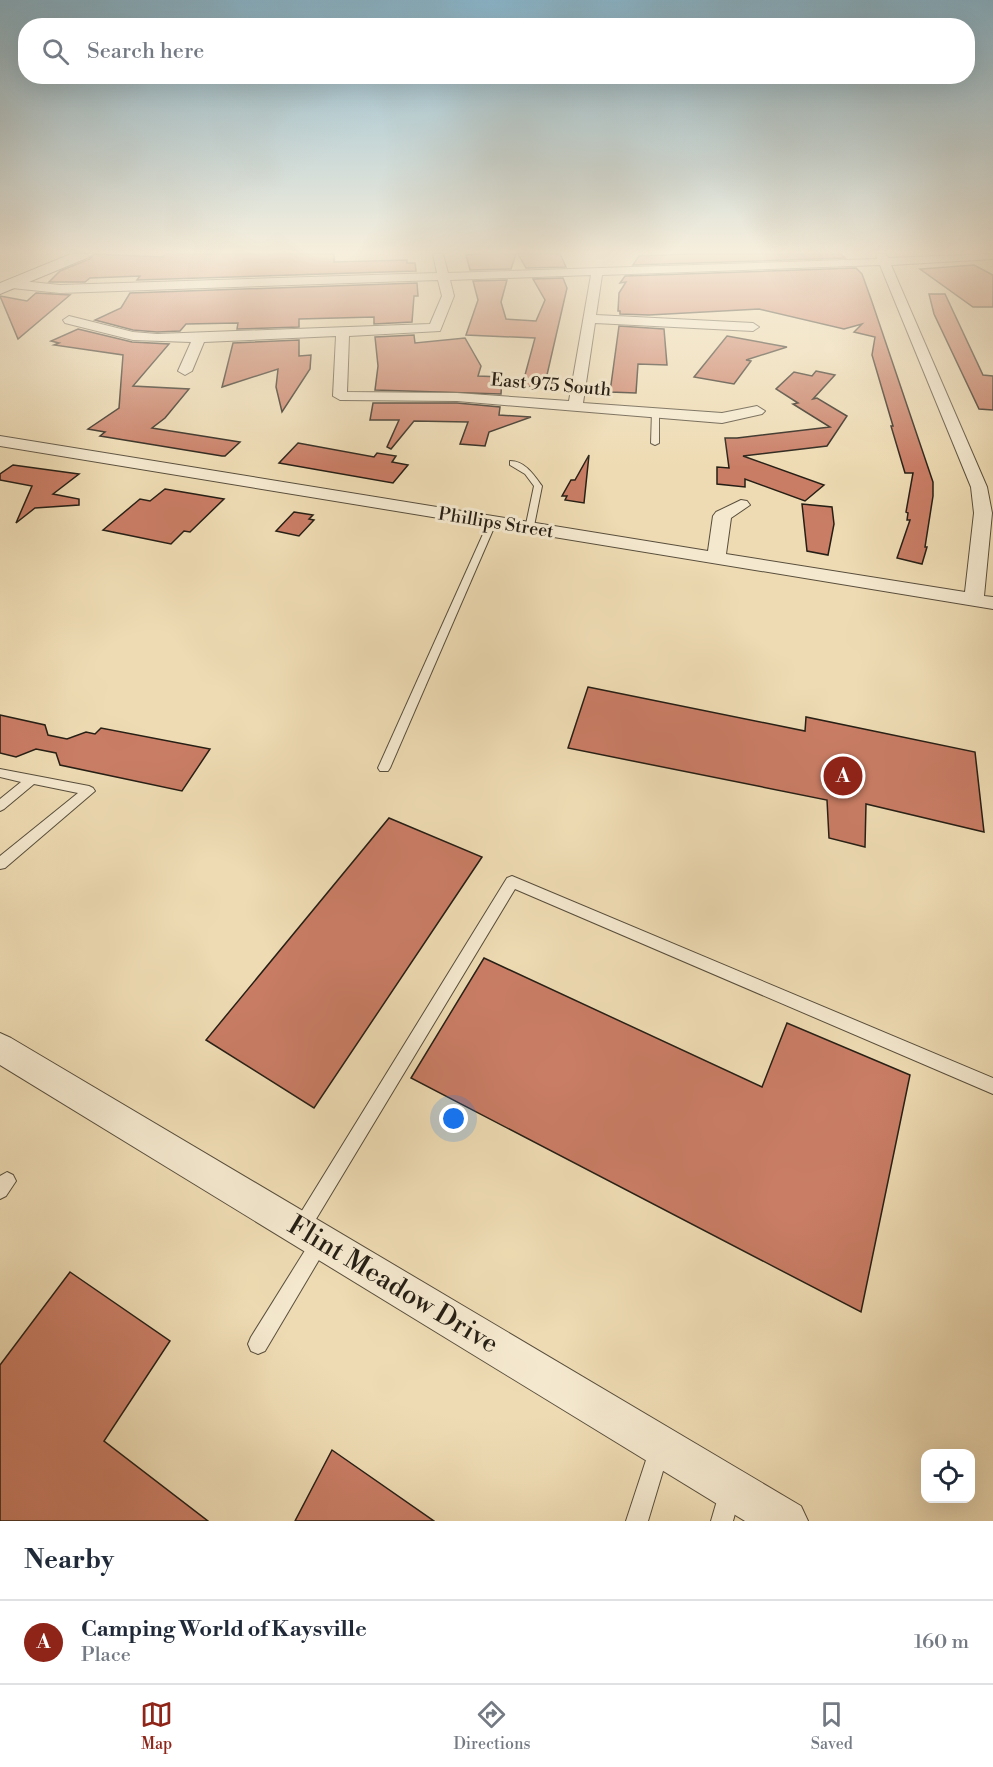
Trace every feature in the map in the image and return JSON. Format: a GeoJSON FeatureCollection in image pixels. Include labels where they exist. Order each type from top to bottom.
{"type":"FeatureCollection","features":[{"type":"Feature","properties":{"kind":"street"},"geometry":{"type":"LineString","coordinates":[[89,325],[133,336],[200,338],[435,328],[436,325]]}},
{"type":"Feature","properties":{"kind":"street"},"geometry":{"type":"LineString","coordinates":[[575,407],[590,325]]}},
{"type":"Feature","properties":{"kind":"street"},"geometry":{"type":"LineString","coordinates":[[712,325],[753,327]]}},
{"type":"Feature","properties":{"kind":"street"},"geometry":{"type":"LineString","coordinates":[[910,325],[979,487],[983,513],[974,600]]}},
{"type":"Feature","properties":{"kind":"street","name":"East 975 South"},"geometry":{"type":"LineString","coordinates":[[343,332],[340,396],[456,397],[722,418],[757,411]]}},
{"type":"Feature","properties":{"kind":"street"},"geometry":{"type":"LineString","coordinates":[[185,371],[200,338]]}},
{"type":"Feature","properties":{"kind":"street","name":"Phillips Street"},"geometry":{"type":"LineString","coordinates":[[0,441],[993,603]]}},
{"type":"Feature","properties":{"kind":"street"},"geometry":{"type":"LineString","coordinates":[[716,559],[722,516],[741,505]]}},
{"type":"Feature","properties":{"kind":"street","name":"Flint Meadow Drive"},"geometry":{"type":"LineString","coordinates":[[0,1048],[661,1446],[726,1504],[786,1521]]}},
{"type":"Feature","properties":{"kind":"lane"},"geometry":{"type":"LineString","coordinates":[[655,413],[655,443]]}},
{"type":"Feature","properties":{"kind":"lane"},"geometry":{"type":"LineString","coordinates":[[513,463],[528,472],[538,486],[530,529]]}},
{"type":"Feature","properties":{"kind":"lane"},"geometry":{"type":"LineString","coordinates":[[384,768],[492,523]]}},
{"type":"Feature","properties":{"kind":"lane"},"geometry":{"type":"LineString","coordinates":[[0,773],[88,791],[0,864]]}},
{"type":"Feature","properties":{"kind":"lane"},"geometry":{"type":"LineString","coordinates":[[0,806],[32,779]]}},
{"type":"Feature","properties":{"kind":"lane"},"geometry":{"type":"LineString","coordinates":[[258,1344],[311,1235],[512,882],[993,1086]]}},
{"type":"Feature","properties":{"kind":"lane"},"geometry":{"type":"LineString","coordinates":[[637,1521],[661,1446]]}},
{"type":"Feature","properties":{"kind":"building"},"geometry":{"type":"Polygon","coordinates":[[[12,325],[35,325],[18,339],[12,325]]]}},
{"type":"Feature","properties":{"kind":"building"},"geometry":{"type":"Polygon","coordinates":[[[114,325],[185,325],[180,331],[133,330],[114,325]]]}},
{"type":"Feature","properties":{"kind":"building"},"geometry":{"type":"Polygon","coordinates":[[[238,325],[299,325],[299,327],[237,329],[238,325]]]}},
{"type":"Feature","properties":{"kind":"building"},"geometry":{"type":"Polygon","coordinates":[[[469,325],[558,325],[544,388],[522,386],[535,338],[466,335],[469,325]]]}},
{"type":"Feature","properties":{"kind":"building"},"geometry":{"type":"Polygon","coordinates":[[[827,325],[858,325],[844,329],[827,325]]]}},
{"type":"Feature","properties":{"kind":"building"},"geometry":{"type":"Polygon","coordinates":[[[861,325],[880,325],[933,482],[925,547],[927,547],[922,564],[897,558],[910,520],[907,520],[908,513],[906,512],[913,473],[905,473],[891,426],[893,426],[872,355],[875,337],[854,332],[861,325]]]}},
{"type":"Feature","properties":{"kind":"building"},"geometry":{"type":"Polygon","coordinates":[[[939,325],[960,325],[983,375],[993,376],[993,410],[979,409],[939,325]]]}},
{"type":"Feature","properties":{"kind":"building"},"geometry":{"type":"Polygon","coordinates":[[[619,326],[664,329],[667,365],[638,364],[636,393],[610,392],[619,326]]]}},
{"type":"Feature","properties":{"kind":"building"},"geometry":{"type":"Polygon","coordinates":[[[78,329],[132,342],[169,344],[133,386],[189,389],[165,418],[152,428],[240,442],[225,456],[222,456],[100,436],[105,432],[88,429],[119,408],[123,355],[54,345],[59,343],[51,341],[78,329]]]}},
{"type":"Feature","properties":{"kind":"building"},"geometry":{"type":"Polygon","coordinates":[[[414,335],[415,343],[465,338],[481,366],[478,376],[502,377],[501,394],[375,390],[378,366],[375,337],[414,335]]]}},
{"type":"Feature","properties":{"kind":"building"},"geometry":{"type":"Polygon","coordinates":[[[727,336],[787,347],[746,360],[751,361],[734,384],[694,377],[727,336]]]}},
{"type":"Feature","properties":{"kind":"building"},"geometry":{"type":"Polygon","coordinates":[[[299,340],[299,356],[311,355],[310,369],[282,412],[276,387],[278,369],[222,387],[233,343],[299,340]]]}},
{"type":"Feature","properties":{"kind":"building"},"geometry":{"type":"Polygon","coordinates":[[[816,371],[835,375],[813,399],[817,398],[847,416],[827,446],[743,456],[824,485],[805,501],[745,479],[745,487],[717,484],[717,467],[729,468],[725,438],[830,427],[793,404],[798,403],[776,389],[794,372],[812,376],[816,371]]]}},
{"type":"Feature","properties":{"kind":"building"},"geometry":{"type":"Polygon","coordinates":[[[373,403],[457,403],[500,407],[499,415],[531,417],[489,432],[485,446],[460,444],[468,422],[414,421],[391,449],[387,447],[399,420],[370,420],[373,403]]]}},
{"type":"Feature","properties":{"kind":"building"},"geometry":{"type":"Polygon","coordinates":[[[298,443],[374,457],[377,453],[396,456],[392,462],[408,465],[393,483],[279,463],[298,443]]]}},
{"type":"Feature","properties":{"kind":"building"},"geometry":{"type":"Polygon","coordinates":[[[589,455],[584,503],[565,500],[567,496],[562,496],[571,480],[575,480],[589,455]]]}},
{"type":"Feature","properties":{"kind":"building"},"geometry":{"type":"Polygon","coordinates":[[[13,465],[79,474],[53,494],[79,499],[79,505],[35,508],[16,523],[32,486],[0,480],[0,474],[13,465]]]}},
{"type":"Feature","properties":{"kind":"building"},"geometry":{"type":"Polygon","coordinates":[[[165,489],[224,499],[190,532],[184,531],[171,544],[103,530],[140,499],[150,501],[165,489]]]}},
{"type":"Feature","properties":{"kind":"building"},"geometry":{"type":"Polygon","coordinates":[[[802,504],[832,507],[834,524],[828,555],[807,551],[802,504]]]}},
{"type":"Feature","properties":{"kind":"building"},"geometry":{"type":"Polygon","coordinates":[[[294,512],[313,515],[309,519],[314,520],[299,536],[276,531],[294,512]]]}},
{"type":"Feature","properties":{"kind":"building"},"geometry":{"type":"Polygon","coordinates":[[[588,687],[805,731],[806,717],[975,752],[984,832],[866,804],[865,847],[829,838],[827,800],[568,748],[588,687]]]}},
{"type":"Feature","properties":{"kind":"building"},"geometry":{"type":"Polygon","coordinates":[[[0,715],[45,725],[48,735],[67,739],[86,732],[95,734],[101,728],[210,749],[182,791],[60,765],[56,753],[36,749],[16,757],[0,753],[0,715]]]}},
{"type":"Feature","properties":{"kind":"building"},"geometry":{"type":"Polygon","coordinates":[[[389,818],[482,857],[314,1108],[206,1040],[389,818]]]}},
{"type":"Feature","properties":{"kind":"building"},"geometry":{"type":"Polygon","coordinates":[[[484,958],[762,1087],[787,1023],[910,1075],[861,1312],[411,1078],[484,958]]]}},
{"type":"Feature","properties":{"kind":"building"},"geometry":{"type":"Polygon","coordinates":[[[70,1272],[170,1341],[104,1441],[208,1521],[0,1521],[0,1365],[70,1272]]]}},
{"type":"Feature","properties":{"kind":"building"},"geometry":{"type":"Polygon","coordinates":[[[332,1450],[434,1521],[295,1521],[332,1450]]]}},
{"type":"Feature","properties":{"kind":"place","name":"Camping World of Kaysville"},"geometry":{"type":"Point","coordinates":[843,776]}}]}
